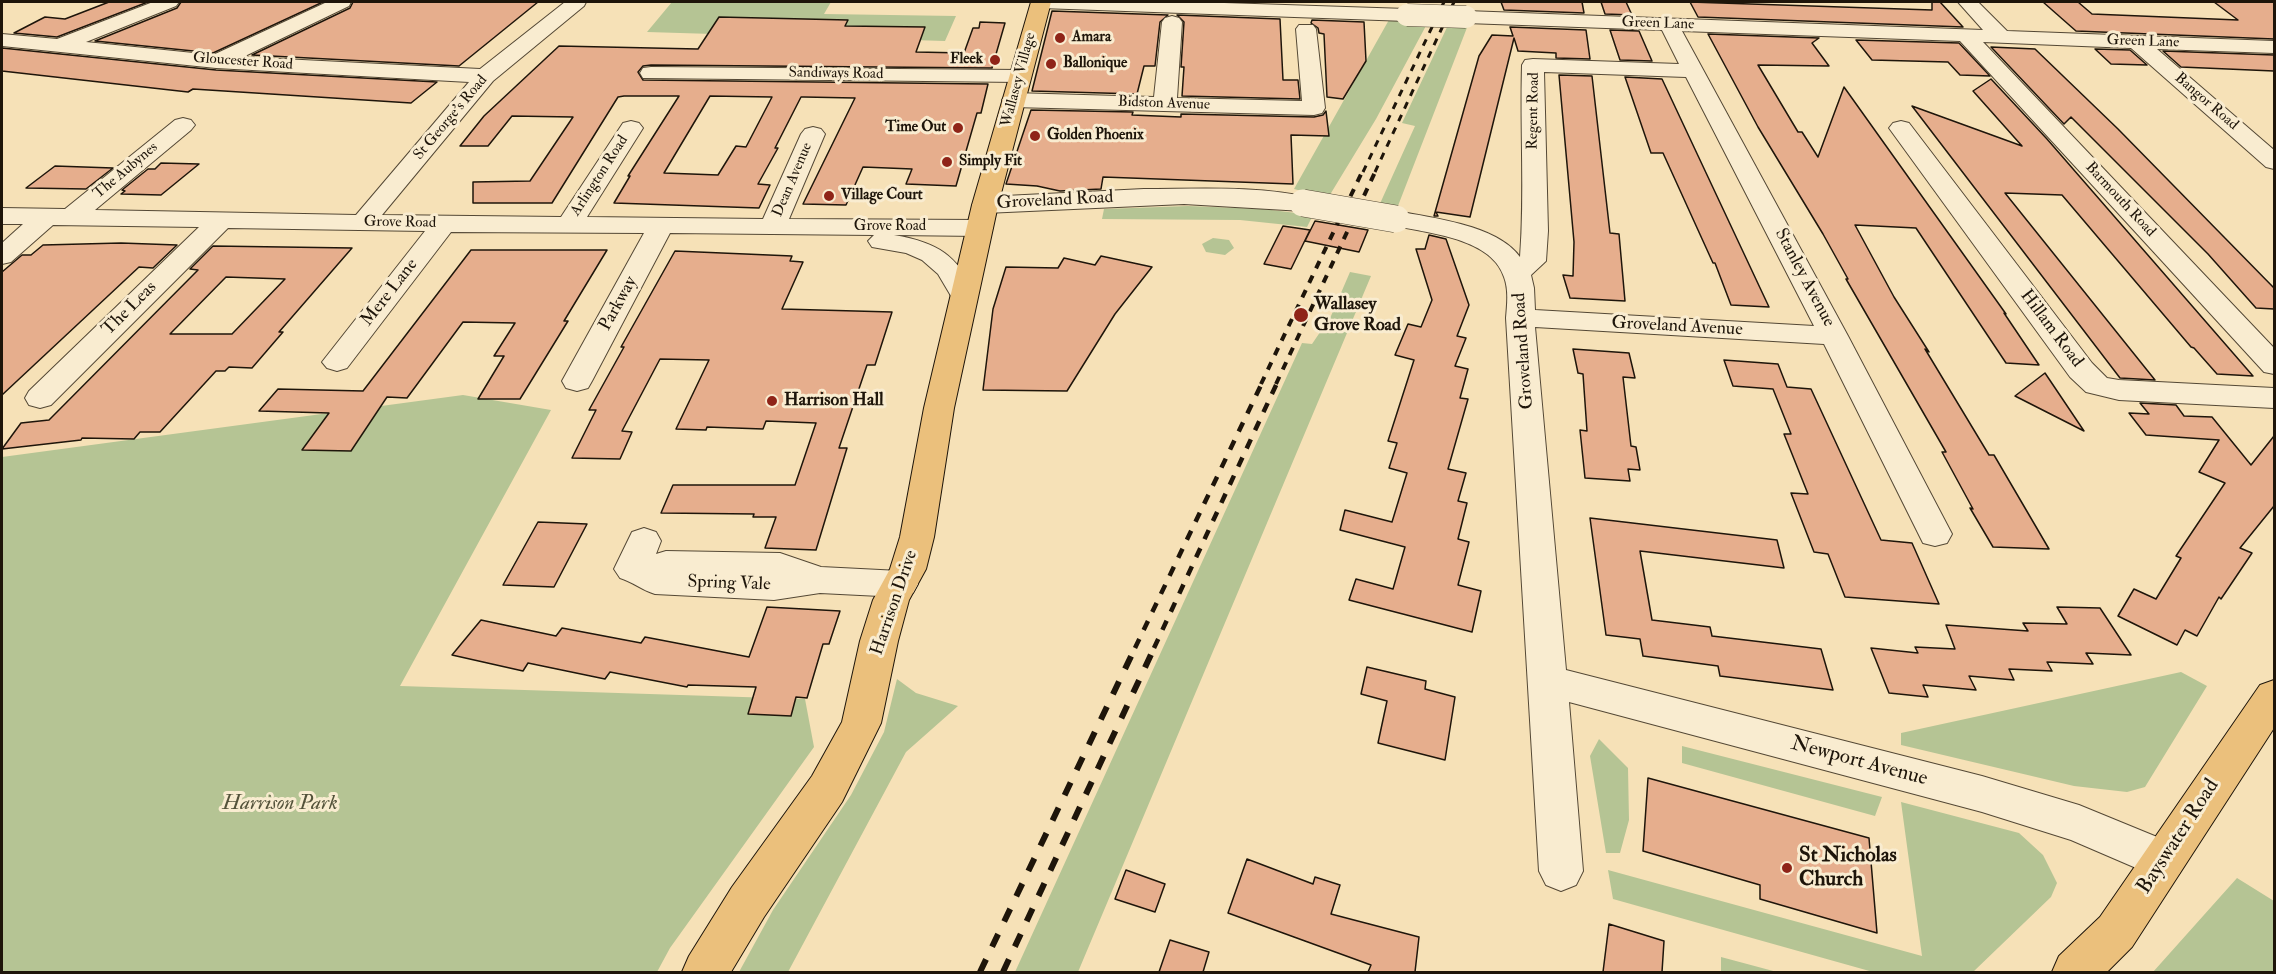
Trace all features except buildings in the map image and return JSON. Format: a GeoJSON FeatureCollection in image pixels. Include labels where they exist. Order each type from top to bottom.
{"type":"FeatureCollection","features":[{"type":"Feature","properties":{"kind":"main road","name":"Wallasey Village"},"geometry":{"type":"LineString","coordinates":[[982,217],[1041,2]]}},
{"type":"Feature","properties":{"kind":"main road","name":"Harrison Drive"},"geometry":{"type":"LineString","coordinates":[[705,972],[748,902],[827,789],[861,723],[879,641],[891,600],[909,570],[917,537],[939,408],[982,217]]}},
{"type":"Feature","properties":{"kind":"main road","name":"Bayswater Road"},"geometry":{"type":"LineString","coordinates":[[2075,972],[2116,932],[2274,696]]}},
{"type":"Feature","properties":{"kind":"street"},"geometry":{"type":"LineString","coordinates":[[60,46],[169,2]]}},
{"type":"Feature","properties":{"kind":"street"},"geometry":{"type":"LineString","coordinates":[[216,62],[342,2]]}},
{"type":"Feature","properties":{"kind":"street","name":"St George's Road"},"geometry":{"type":"LineString","coordinates":[[363,222],[485,76],[577,2]]}},
{"type":"Feature","properties":{"kind":"street","name":"Green Lane"},"geometry":{"type":"LineString","coordinates":[[1041,2],[1353,7],[1407,15],[2274,47]]}},
{"type":"Feature","properties":{"kind":"street"},"geometry":{"type":"LineString","coordinates":[[1967,2],[2001,37]]}},
{"type":"Feature","properties":{"kind":"street"},"geometry":{"type":"LineString","coordinates":[[1165,104],[1172,22]]}},
{"type":"Feature","properties":{"kind":"street","name":"Stanley Avenue"},"geometry":{"type":"LineString","coordinates":[[1669,25],[1834,336],[1935,534]]}},
{"type":"Feature","properties":{"kind":"street","name":"Bidston Avenue"},"geometry":{"type":"LineString","coordinates":[[1014,100],[1314,108],[1306,29]]}},
{"type":"Feature","properties":{"kind":"street","name":"Barmouth Road"},"geometry":{"type":"LineString","coordinates":[[1965,35],[2274,364]]}},
{"type":"Feature","properties":{"kind":"street","name":"Gloucester Road"},"geometry":{"type":"LineString","coordinates":[[2,40],[216,62],[485,76]]}},
{"type":"Feature","properties":{"kind":"street","name":"Bangor Road"},"geometry":{"type":"LineString","coordinates":[[2137,42],[2274,162]]}},
{"type":"Feature","properties":{"kind":"street","name":"Regent Road"},"geometry":{"type":"LineString","coordinates":[[1517,272],[1533,261],[1533,65],[1695,71]]}},
{"type":"Feature","properties":{"kind":"street","name":"Sandiways Road"},"geometry":{"type":"LineString","coordinates":[[651,73],[1020,76]]}},
{"type":"Feature","properties":{"kind":"street","name":"The Aubynes"},"geometry":{"type":"LineString","coordinates":[[2,256],[183,125]]}},
{"type":"Feature","properties":{"kind":"street","name":"Arlington Road"},"geometry":{"type":"LineString","coordinates":[[569,225],[631,128]]}},
{"type":"Feature","properties":{"kind":"street","name":"Hillam Road"},"geometry":{"type":"LineString","coordinates":[[1901,128],[2081,370],[2097,385],[2119,390],[2274,398]]}},
{"type":"Feature","properties":{"kind":"street","name":"Dean Avenue"},"geometry":{"type":"LineString","coordinates":[[773,226],[813,134]]}},
{"type":"Feature","properties":{"kind":"street","name":"Groveland Road"},"geometry":{"type":"LineString","coordinates":[[982,217],[1168,196],[1220,196],[1303,203],[1396,219],[1461,233],[1490,245],[1506,257],[1517,272],[1521,294],[1520,318],[1561,871]]}},
{"type":"Feature","properties":{"kind":"street","name":"Grove Road"},"geometry":{"type":"LineString","coordinates":[[2,216],[444,224],[799,227],[982,217]]}},
{"type":"Feature","properties":{"kind":"street","name":"The Leas"},"geometry":{"type":"LineString","coordinates":[[40,398],[220,220]]}},
{"type":"Feature","properties":{"kind":"street","name":"Mere Lane"},"geometry":{"type":"LineString","coordinates":[[337,362],[444,224]]}},
{"type":"Feature","properties":{"kind":"street","name":"Parkway"},"geometry":{"type":"LineString","coordinates":[[577,381],[661,226]]}},
{"type":"Feature","properties":{"kind":"street","name":"Grove Road"},"geometry":{"type":"LineString","coordinates":[[799,227],[834,237],[873,240],[921,248],[945,262],[964,295]]}},
{"type":"Feature","properties":{"kind":"street","name":"Groveland Avenue"},"geometry":{"type":"LineString","coordinates":[[1520,318],[1834,336]]}},
{"type":"Feature","properties":{"kind":"street","name":"Spring Vale"},"geometry":{"type":"LineString","coordinates":[[644,555],[666,564],[780,566],[820,580],[900,584]]}},
{"type":"Feature","properties":{"kind":"street","name":"Newport Avenue"},"geometry":{"type":"LineString","coordinates":[[1548,681],[1982,794],[2079,824],[2164,860]]}},
{"type":"Feature","properties":{"kind":"green space"},"geometry":{"type":"Polygon","coordinates":[[[672,2],[831,2],[824,14],[956,16],[945,41],[647,32],[672,2]]]}},
{"type":"Feature","properties":{"kind":"green space"},"geometry":{"type":"Polygon","coordinates":[[[1390,18],[1428,22],[1376,119],[1328,198],[1294,189],[1390,18]]]}},
{"type":"Feature","properties":{"kind":"green space"},"geometry":{"type":"Polygon","coordinates":[[[1449,23],[1468,25],[1396,211],[1378,208],[1415,126],[1402,123],[1449,23]]]}},
{"type":"Feature","properties":{"kind":"green space"},"geometry":{"type":"Polygon","coordinates":[[[1188,206],[1263,209],[1313,215],[1307,227],[1240,220],[1102,219],[1104,209],[1188,206]]]}},
{"type":"Feature","properties":{"kind":"green space"},"geometry":{"type":"Polygon","coordinates":[[[1213,238],[1229,240],[1234,248],[1225,255],[1206,252],[1202,244],[1213,238]]]}},
{"type":"Feature","properties":{"kind":"green space"},"geometry":{"type":"Polygon","coordinates":[[[1350,272],[1371,276],[1078,972],[1015,972],[1302,343],[1312,344],[1331,316],[1350,272]]]}},
{"type":"Feature","properties":{"kind":"green space","name":"Harrison Park"},"geometry":{"type":"Polygon","coordinates":[[[463,395],[551,410],[400,686],[805,699],[814,747],[670,948],[657,972],[2,972],[2,457],[463,395]]]}},
{"type":"Feature","properties":{"kind":"green space"},"geometry":{"type":"Polygon","coordinates":[[[2181,672],[2207,686],[2145,787],[2127,792],[2074,786],[1901,745],[1901,733],[2181,672]]]}},
{"type":"Feature","properties":{"kind":"green space"},"geometry":{"type":"Polygon","coordinates":[[[897,679],[916,693],[958,706],[906,752],[788,972],[739,972],[773,910],[851,795],[884,732],[897,679]]]}},
{"type":"Feature","properties":{"kind":"green space"},"geometry":{"type":"Polygon","coordinates":[[[1599,739],[1628,768],[1629,820],[1620,853],[1606,853],[1590,756],[1599,739]]]}},
{"type":"Feature","properties":{"kind":"green space"},"geometry":{"type":"Polygon","coordinates":[[[1682,746],[1882,797],[1875,816],[1682,763],[1682,746]]]}},
{"type":"Feature","properties":{"kind":"green space"},"geometry":{"type":"Polygon","coordinates":[[[1901,802],[2019,833],[2043,855],[2057,883],[2051,897],[1973,972],[1873,972],[1613,899],[1608,870],[1922,956],[1901,802]]]}},
{"type":"Feature","properties":{"kind":"green space"},"geometry":{"type":"Polygon","coordinates":[[[2237,878],[2274,901],[2274,972],[2153,972],[2237,878]]]}},
{"type":"Feature","properties":{"kind":"green space"},"geometry":{"type":"Polygon","coordinates":[[[1721,957],[1777,972],[1721,972],[1721,957]]]}},
{"type":"Feature","properties":{"kind":"railway"},"geometry":{"type":"LineString","coordinates":[[1363,172],[1444,2]]}},
{"type":"Feature","properties":{"kind":"railway"},"geometry":{"type":"LineString","coordinates":[[1375,172],[1454,2]]}},
{"type":"Feature","properties":{"kind":"railway"},"geometry":{"type":"LineString","coordinates":[[1261,384],[1363,170]]}},
{"type":"Feature","properties":{"kind":"railway"},"geometry":{"type":"LineString","coordinates":[[1276,384],[1376,170]]}},
{"type":"Feature","properties":{"kind":"railway"},"geometry":{"type":"LineString","coordinates":[[1135,648],[1262,383]]}},
{"type":"Feature","properties":{"kind":"railway"},"geometry":{"type":"LineString","coordinates":[[1154,648],[1277,383]]}},
{"type":"Feature","properties":{"kind":"railway"},"geometry":{"type":"LineString","coordinates":[[980,972],[1136,646]]}},
{"type":"Feature","properties":{"kind":"railway"},"geometry":{"type":"LineString","coordinates":[[1003,972],[1155,646]]}},
{"type":"Feature","properties":{"kind":"place","name":"Amara"},"geometry":{"type":"Point","coordinates":[1060,38]}},
{"type":"Feature","properties":{"kind":"place","name":"Fleek"},"geometry":{"type":"Point","coordinates":[995,60]}},
{"type":"Feature","properties":{"kind":"place","name":"Ballonique"},"geometry":{"type":"Point","coordinates":[1051,64]}},
{"type":"Feature","properties":{"kind":"place","name":"Time Out"},"geometry":{"type":"Point","coordinates":[958,128]}},
{"type":"Feature","properties":{"kind":"place","name":"Golden Phoenix"},"geometry":{"type":"Point","coordinates":[1035,136]}},
{"type":"Feature","properties":{"kind":"place","name":"Simply Fit"},"geometry":{"type":"Point","coordinates":[947,162]}},
{"type":"Feature","properties":{"kind":"place","name":"Village Court"},"geometry":{"type":"Point","coordinates":[829,196]}},
{"type":"Feature","properties":{"kind":"place","name":"Wallasey Grove Road"},"geometry":{"type":"Point","coordinates":[1301,315]}},
{"type":"Feature","properties":{"kind":"place","name":"Harrison Hall"},"geometry":{"type":"Point","coordinates":[772,401]}},
{"type":"Feature","properties":{"kind":"place","name":"St Nicholas Church"},"geometry":{"type":"Point","coordinates":[1787,868]}}]}
